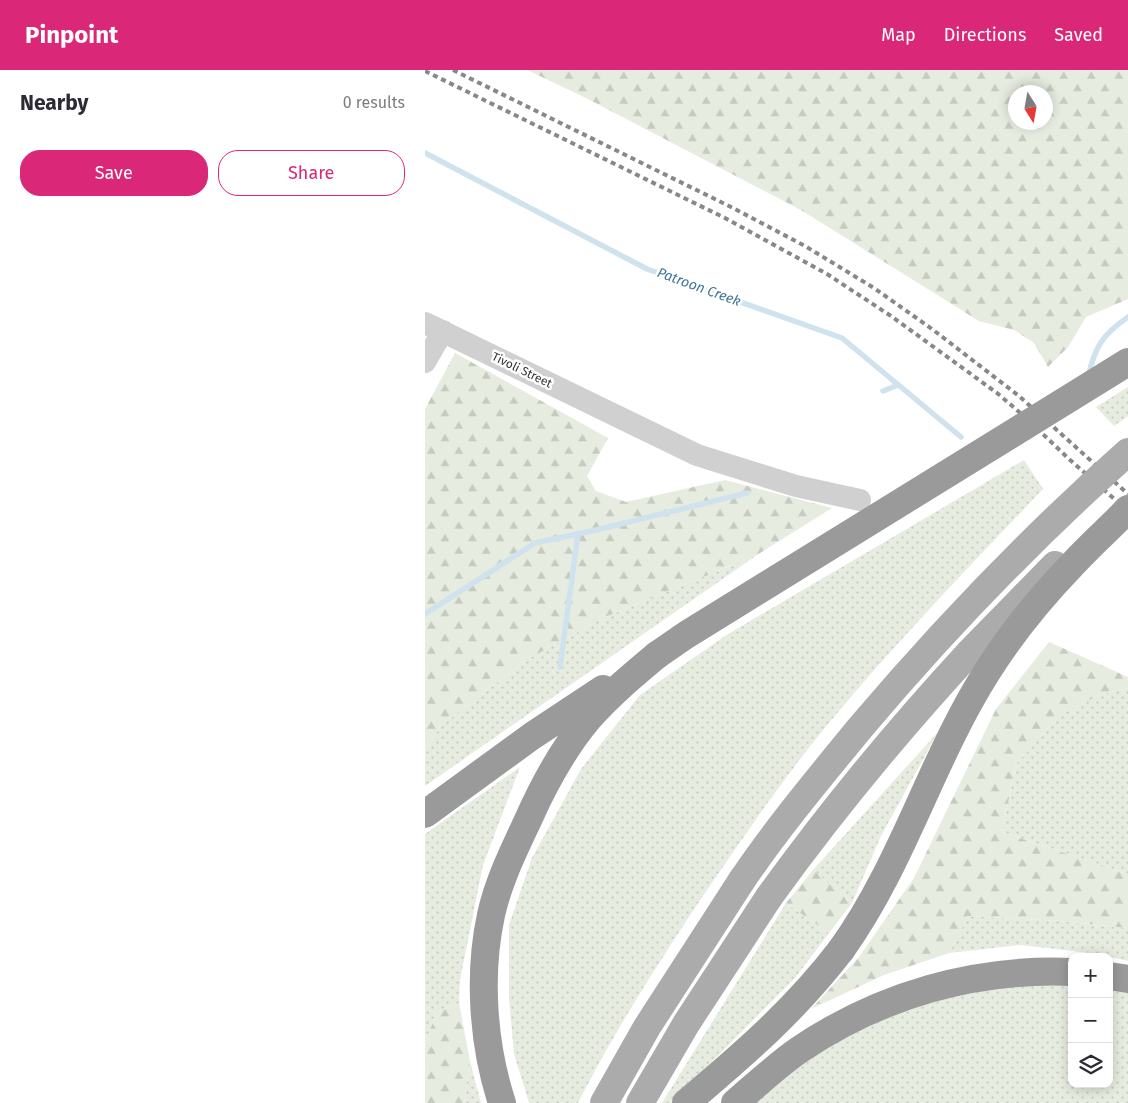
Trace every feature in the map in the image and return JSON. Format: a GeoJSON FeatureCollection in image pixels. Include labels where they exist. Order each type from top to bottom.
{"type":"FeatureCollection","features":[{"type":"Feature","properties":{"kind":"highway"},"geometry":{"type":"LineString","coordinates":[[425,814],[532,736],[693,630],[1128,362]]}},
{"type":"Feature","properties":{"kind":"highway"},"geometry":{"type":"LineString","coordinates":[[686,1103],[789,1012],[841,950],[857,928],[882,883],[961,719],[987,672],[1047,592],[1128,508]]}},
{"type":"Feature","properties":{"kind":"highway"},"geometry":{"type":"LineString","coordinates":[[502,1103],[492,1062],[485,1003],[487,944],[491,914],[500,886],[511,856],[537,799],[568,745],[608,697],[657,655]]}},
{"type":"Feature","properties":{"kind":"highway"},"geometry":{"type":"LineString","coordinates":[[735,1103],[798,1051],[843,1023],[889,1002],[937,987],[977,978],[1020,973],[1068,972]]}},
{"type":"Feature","properties":{"kind":"highway"},"geometry":{"type":"LineString","coordinates":[[1113,977],[1128,979]]}},
{"type":"Feature","properties":{"kind":"main road"},"geometry":{"type":"LineString","coordinates":[[610,1092],[678,978],[742,880],[815,782],[930,647],[1032,542],[1128,452]]}},
{"type":"Feature","properties":{"kind":"main road"},"geometry":{"type":"LineString","coordinates":[[639,1103],[706,992],[769,897],[837,806],[934,693],[1067,553],[1102,520],[1128,499]]}},
{"type":"Feature","properties":{"kind":"street"},"geometry":{"type":"LineString","coordinates":[[425,362],[434,327]]}},
{"type":"Feature","properties":{"kind":"street","name":"Tivoli Street"},"geometry":{"type":"LineString","coordinates":[[434,327],[697,455],[796,486],[860,500]]}},
{"type":"Feature","properties":{"kind":"green space"},"geometry":{"type":"Polygon","coordinates":[[[527,70],[1128,70],[1128,299],[1086,317],[1068,347],[1048,367],[1034,343],[1014,330],[979,321],[801,210],[584,97],[527,70]]]}},
{"type":"Feature","properties":{"kind":"green space"},"geometry":{"type":"Polygon","coordinates":[[[455,353],[608,438],[587,476],[596,491],[626,502],[725,480],[832,508],[757,555],[605,617],[528,659],[440,726],[425,753],[425,409],[455,353]]]}},
{"type":"Feature","properties":{"kind":"green space"},"geometry":{"type":"Polygon","coordinates":[[[1128,387],[1128,416],[1114,426],[1096,407],[1128,387]]]}},
{"type":"Feature","properties":{"kind":"green space"},"geometry":{"type":"Polygon","coordinates":[[[1024,460],[1043,489],[880,664],[828,724],[797,764],[767,804],[674,940],[624,1020],[578,1103],[529,1103],[514,1054],[509,998],[509,925],[532,858],[581,769],[640,695],[728,634],[1024,460]]]}},
{"type":"Feature","properties":{"kind":"green space"},"geometry":{"type":"Polygon","coordinates":[[[757,555],[425,786],[425,753],[440,726],[528,659],[605,617],[757,555]]]}},
{"type":"Feature","properties":{"kind":"green space"},"geometry":{"type":"Polygon","coordinates":[[[1049,642],[1128,677],[1128,688],[1102,694],[1061,714],[1016,764],[1002,832],[1128,874],[1128,928],[1060,921],[968,916],[949,953],[884,975],[811,1009],[859,957],[914,878],[996,709],[1049,642]]]}},
{"type":"Feature","properties":{"kind":"green space"},"geometry":{"type":"Polygon","coordinates":[[[1128,688],[1128,874],[1002,832],[1016,764],[1061,714],[1102,694],[1128,688]]]}},
{"type":"Feature","properties":{"kind":"green space"},"geometry":{"type":"Polygon","coordinates":[[[938,732],[881,836],[852,903],[813,870],[938,732]]]}},
{"type":"Feature","properties":{"kind":"green space"},"geometry":{"type":"Polygon","coordinates":[[[520,767],[483,865],[460,980],[459,1003],[436,1012],[425,1046],[425,834],[520,767]]]}},
{"type":"Feature","properties":{"kind":"green space"},"geometry":{"type":"Polygon","coordinates":[[[813,870],[852,903],[829,933],[786,903],[813,870]]]}},
{"type":"Feature","properties":{"kind":"green space"},"geometry":{"type":"Polygon","coordinates":[[[786,903],[829,933],[795,978],[671,1103],[662,1103],[786,903]]]}},
{"type":"Feature","properties":{"kind":"green space"},"geometry":{"type":"Polygon","coordinates":[[[968,916],[1060,921],[1128,928],[1128,961],[1113,957],[1113,953],[1090,953],[1021,945],[949,953],[968,916]]]}},
{"type":"Feature","properties":{"kind":"green space"},"geometry":{"type":"Polygon","coordinates":[[[1024,979],[1068,984],[1068,1088],[1113,1088],[1113,988],[1128,990],[1128,1103],[750,1103],[843,1034],[920,999],[1024,979]]]}},
{"type":"Feature","properties":{"kind":"green space"},"geometry":{"type":"Polygon","coordinates":[[[459,1003],[470,1061],[464,1103],[425,1103],[425,1046],[436,1012],[459,1003]]]}},
{"type":"Feature","properties":{"kind":"green space"},"geometry":{"type":"Polygon","coordinates":[[[470,1061],[481,1103],[464,1103],[470,1061]]]}},
{"type":"Feature","properties":{"kind":"waterway","name":"Patroon Creek"},"geometry":{"type":"LineString","coordinates":[[425,153],[647,269],[842,338],[961,437]]}},
{"type":"Feature","properties":{"kind":"waterway","name":"Patroon Creek"},"geometry":{"type":"LineString","coordinates":[[1088,377],[1101,342],[1128,317]]}},
{"type":"Feature","properties":{"kind":"waterway"},"geometry":{"type":"LineString","coordinates":[[883,391],[898,385]]}},
{"type":"Feature","properties":{"kind":"waterway"},"geometry":{"type":"LineString","coordinates":[[425,614],[535,543],[747,493]]}},
{"type":"Feature","properties":{"kind":"waterway"},"geometry":{"type":"LineString","coordinates":[[560,667],[578,534]]}},
{"type":"Feature","properties":{"kind":"railway"},"geometry":{"type":"LineString","coordinates":[[453,70],[733,208],[805,246],[874,288],[932,329],[1019,396],[1128,494]]}},
{"type":"Feature","properties":{"kind":"railway"},"geometry":{"type":"LineString","coordinates":[[425,71],[725,218],[827,274],[891,316],[997,393],[1128,511]]}}]}
